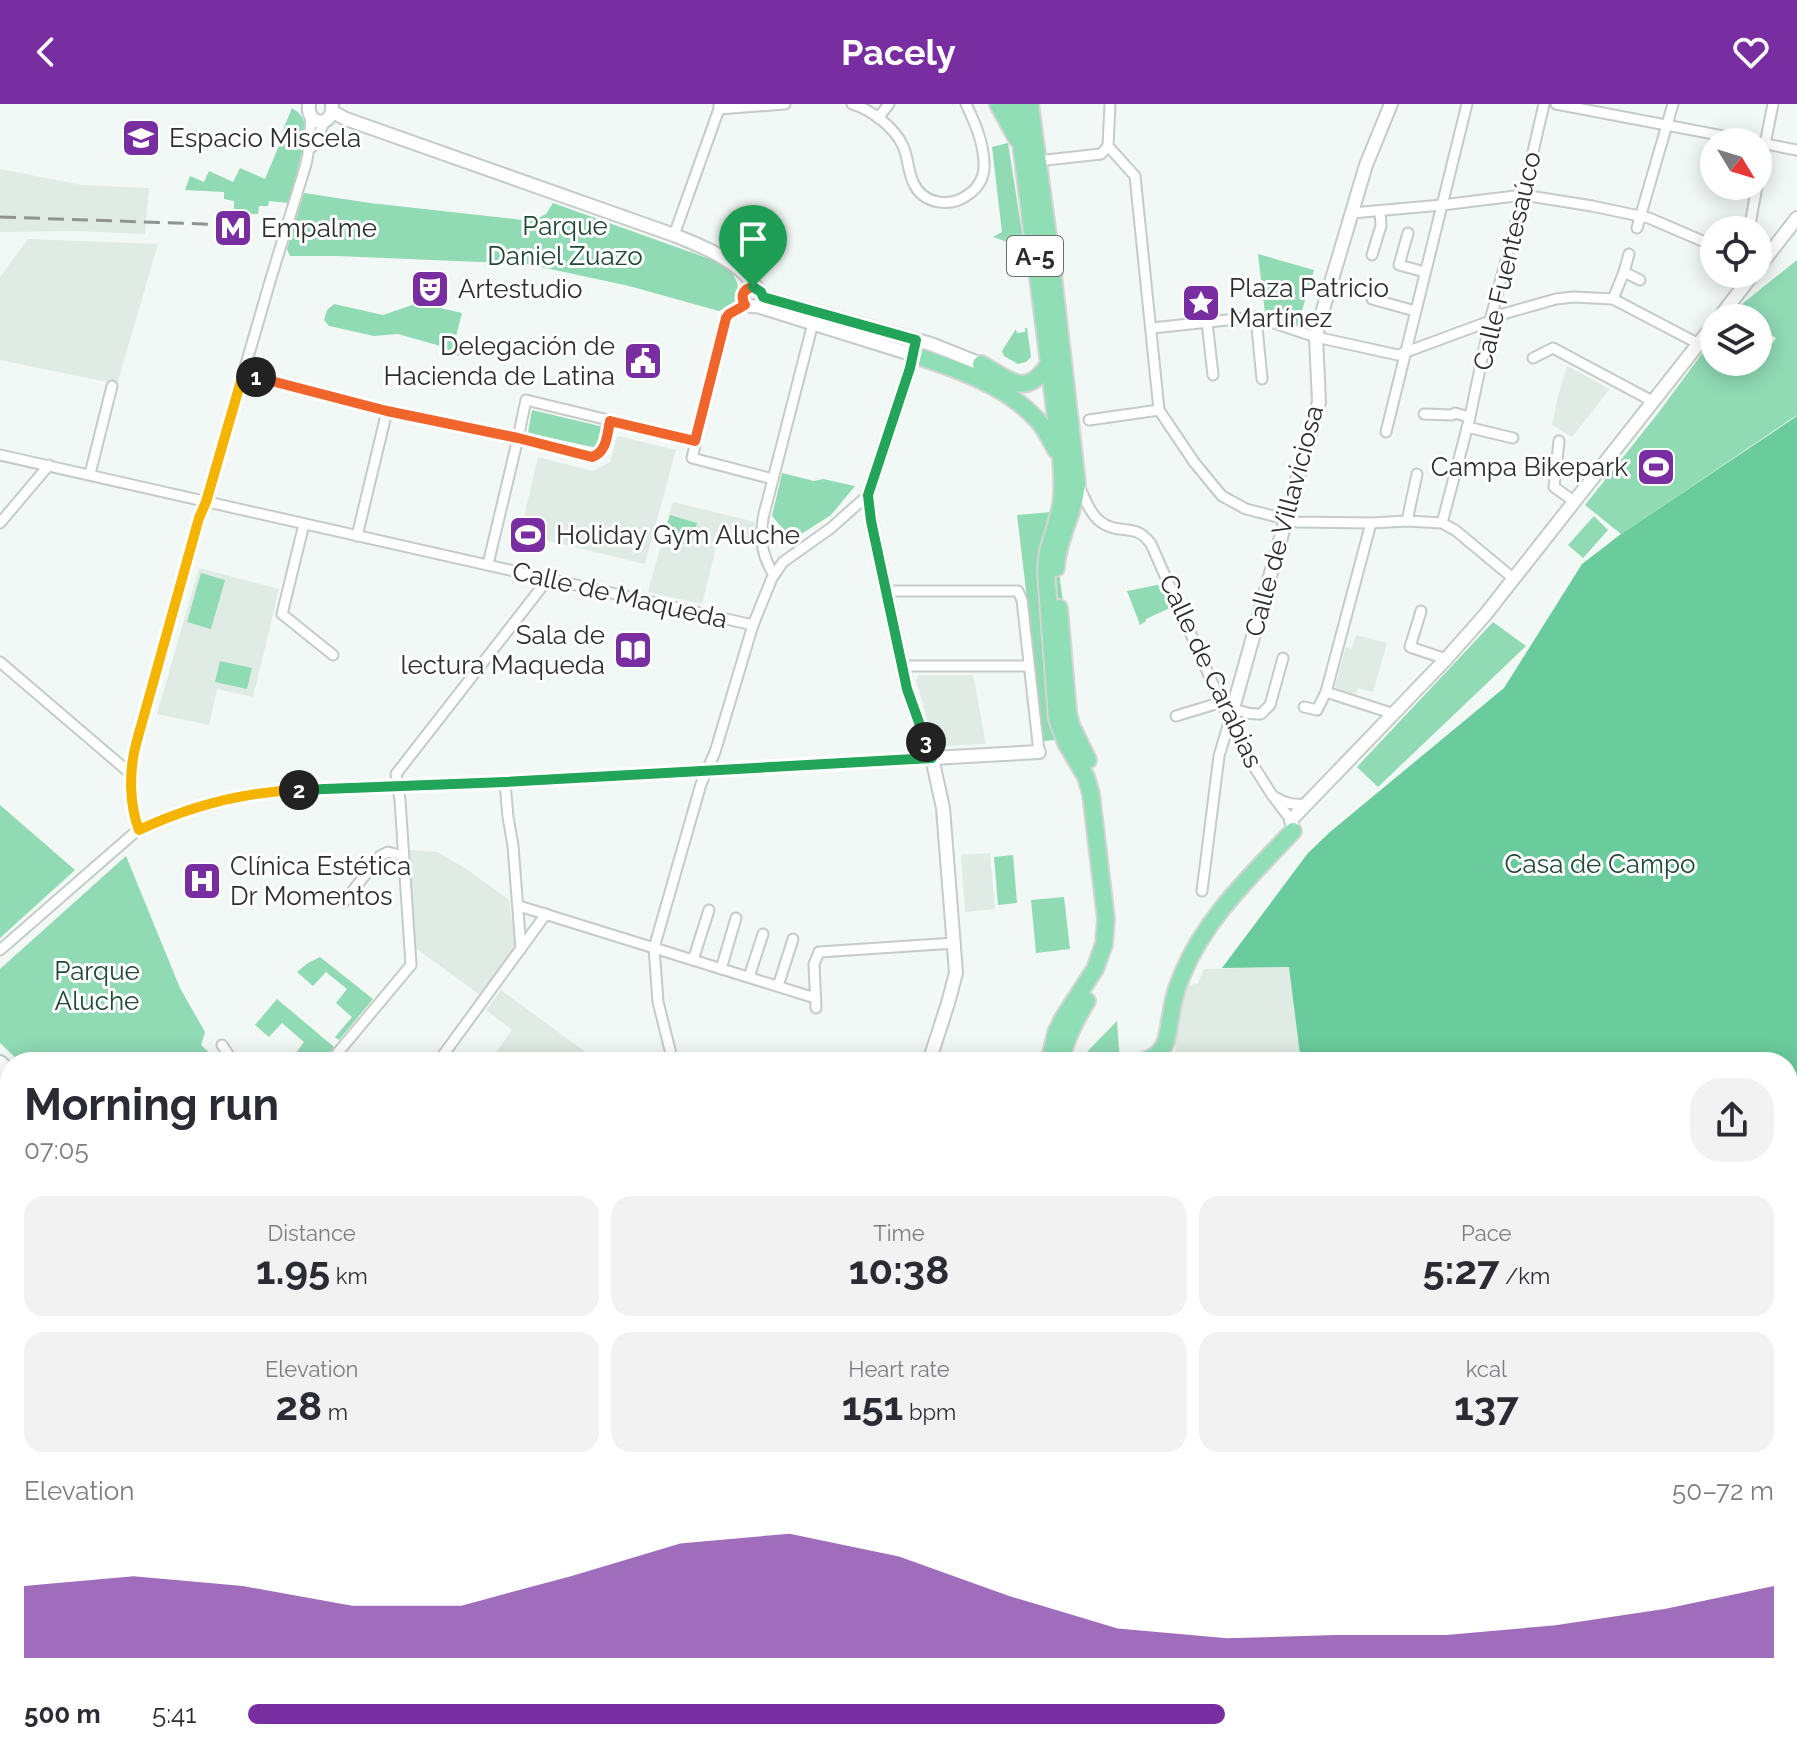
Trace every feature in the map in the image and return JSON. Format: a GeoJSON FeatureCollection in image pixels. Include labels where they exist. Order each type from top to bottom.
{"type":"FeatureCollection","features":[{"type":"Feature","properties":{"kind":"highway"},"geometry":{"type":"LineString","coordinates":[[998,104],[1022,147]]}},
{"type":"Feature","properties":{"kind":"highway","name":"A-5"},"geometry":{"type":"LineString","coordinates":[[1016,104],[1061,458],[1070,485]]}},
{"type":"Feature","properties":{"kind":"highway","name":"A-5"},"geometry":{"type":"LineString","coordinates":[[1030,104],[1051,258],[1070,485]]}},
{"type":"Feature","properties":{"kind":"highway"},"geometry":{"type":"LineString","coordinates":[[915,347],[961,371],[1017,383],[1029,384],[1039,378],[1049,364]]}},
{"type":"Feature","properties":{"kind":"highway"},"geometry":{"type":"LineString","coordinates":[[981,364],[1012,399],[1039,422],[1061,458]]}},
{"type":"Feature","properties":{"kind":"highway"},"geometry":{"type":"LineString","coordinates":[[1051,1052],[1062,1020],[1101,956],[1106,919],[1091,794],[1086,777],[1065,741],[1057,719],[1046,563],[1049,542],[1070,485]]}},
{"type":"Feature","properties":{"kind":"highway"},"geometry":{"type":"LineString","coordinates":[[1063,1052],[1071,1028],[1103,973],[1113,946],[1115,924],[1096,777],[1074,733],[1068,712],[1056,580],[1058,552],[1076,497],[1070,485]]}},
{"type":"Feature","properties":{"kind":"highway"},"geometry":{"type":"LineString","coordinates":[[1160,1052],[1167,1038],[1183,971],[1207,927],[1292,826]]}},
{"type":"Feature","properties":{"kind":"street"},"geometry":{"type":"LineString","coordinates":[[674,235],[719,106],[785,104]]}},
{"type":"Feature","properties":{"kind":"street"},"geometry":{"type":"LineString","coordinates":[[852,104],[878,118],[894,133],[903,146],[918,190],[941,204],[955,202],[976,188],[985,172],[983,148],[966,104]]}},
{"type":"Feature","properties":{"kind":"street"},"geometry":{"type":"LineString","coordinates":[[878,118],[889,104]]}},
{"type":"Feature","properties":{"kind":"street"},"geometry":{"type":"LineString","coordinates":[[1046,160],[1101,154],[1108,146],[1110,104]]}},
{"type":"Feature","properties":{"kind":"street","name":"Calle de Villaviciosa"},"geometry":{"type":"LineString","coordinates":[[1202,891],[1228,710],[1319,402],[1316,337],[1366,165],[1391,104]]}},
{"type":"Feature","properties":{"kind":"street"},"geometry":{"type":"LineString","coordinates":[[1386,432],[1467,104]]}},
{"type":"Feature","properties":{"kind":"street","name":"Calle Fuentesaúco"},"geometry":{"type":"LineString","coordinates":[[1442,523],[1544,104]]}},
{"type":"Feature","properties":{"kind":"street"},"geometry":{"type":"LineString","coordinates":[[1556,104],[1700,130]]}},
{"type":"Feature","properties":{"kind":"street"},"geometry":{"type":"LineString","coordinates":[[1637,228],[1673,104]]}},
{"type":"Feature","properties":{"kind":"street"},"geometry":{"type":"LineString","coordinates":[[1768,128],[1773,104]]}},
{"type":"Feature","properties":{"kind":"street"},"geometry":{"type":"LineString","coordinates":[[308,108],[318,122],[331,109]]}},
{"type":"Feature","properties":{"kind":"street"},"geometry":{"type":"LineString","coordinates":[[308,108],[308,154]]}},
{"type":"Feature","properties":{"kind":"street"},"geometry":{"type":"LineString","coordinates":[[331,109],[346,119],[674,235],[724,258],[761,292],[755,303],[726,318],[692,458],[773,479]]}},
{"type":"Feature","properties":{"kind":"street"},"geometry":{"type":"LineString","coordinates":[[139,830],[131,774],[134,754],[199,518],[308,154],[331,109]]}},
{"type":"Feature","properties":{"kind":"street"},"geometry":{"type":"LineString","coordinates":[[1772,145],[1797,150]]}},
{"type":"Feature","properties":{"kind":"street"},"geometry":{"type":"LineString","coordinates":[[1108,146],[1135,176],[1159,410],[1194,462],[1222,496],[1246,509],[1297,522],[1442,523],[1455,530],[1514,579]]}},
{"type":"Feature","properties":{"kind":"street"},"geometry":{"type":"LineString","coordinates":[[1352,213],[1523,195],[1649,218],[1700,240]]}},
{"type":"Feature","properties":{"kind":"street"},"geometry":{"type":"LineString","coordinates":[[1372,255],[1381,226],[1380,211]]}},
{"type":"Feature","properties":{"kind":"street"},"geometry":{"type":"LineString","coordinates":[[1772,249],[1797,218]]}},
{"type":"Feature","properties":{"kind":"street"},"geometry":{"type":"LineString","coordinates":[[1408,233],[1399,265],[1425,272]]}},
{"type":"Feature","properties":{"kind":"street"},"geometry":{"type":"LineString","coordinates":[[1613,299],[1629,254]]}},
{"type":"Feature","properties":{"kind":"street"},"geometry":{"type":"LineString","coordinates":[[1624,272],[1640,280]]}},
{"type":"Feature","properties":{"kind":"street"},"geometry":{"type":"LineString","coordinates":[[753,287],[747,288],[742,299],[981,364]]}},
{"type":"Feature","properties":{"kind":"street"},"geometry":{"type":"LineString","coordinates":[[1730,304],[1742,288]]}},
{"type":"Feature","properties":{"kind":"street"},"geometry":{"type":"LineString","coordinates":[[1152,328],[1256,317],[1316,337],[1398,355],[1503,314],[1574,297],[1613,299],[1699,344],[1514,579],[1446,659],[1311,800],[1292,826]]}},
{"type":"Feature","properties":{"kind":"street"},"geometry":{"type":"LineString","coordinates":[[1372,299],[1415,311]]}},
{"type":"Feature","properties":{"kind":"street"},"geometry":{"type":"LineString","coordinates":[[755,303],[813,323],[915,347]]}},
{"type":"Feature","properties":{"kind":"street"},"geometry":{"type":"LineString","coordinates":[[1256,317],[1262,379]]}},
{"type":"Feature","properties":{"kind":"street"},"geometry":{"type":"LineString","coordinates":[[1207,322],[1213,375]]}},
{"type":"Feature","properties":{"kind":"street"},"geometry":{"type":"LineString","coordinates":[[774,575],[762,552],[761,534],[813,323]]}},
{"type":"Feature","properties":{"kind":"street"},"geometry":{"type":"LineString","coordinates":[[915,347],[868,495],[907,689],[932,758],[943,808],[956,973],[932,1052]]}},
{"type":"Feature","properties":{"kind":"street"},"geometry":{"type":"LineString","coordinates":[[1533,358],[1553,348],[1654,402]]}},
{"type":"Feature","properties":{"kind":"street"},"geometry":{"type":"LineString","coordinates":[[243,374],[387,411],[592,457],[603,450],[610,421]]}},
{"type":"Feature","properties":{"kind":"street"},"geometry":{"type":"LineString","coordinates":[[90,474],[112,386]]}},
{"type":"Feature","properties":{"kind":"street","name":"Calle de Maqueda"},"geometry":{"type":"LineString","coordinates":[[488,564],[526,400],[695,441]]}},
{"type":"Feature","properties":{"kind":"street"},"geometry":{"type":"LineString","coordinates":[[1089,420],[1159,410]]}},
{"type":"Feature","properties":{"kind":"street"},"geometry":{"type":"LineString","coordinates":[[357,536],[387,411]]}},
{"type":"Feature","properties":{"kind":"street"},"geometry":{"type":"LineString","coordinates":[[1424,414],[1455,413],[1468,422],[1513,438]]}},
{"type":"Feature","properties":{"kind":"street"},"geometry":{"type":"LineString","coordinates":[[1559,441],[1554,487],[1575,502]]}},
{"type":"Feature","properties":{"kind":"street","name":"Calle de Maqueda"},"geometry":{"type":"LineString","coordinates":[[0,455],[753,625]]}},
{"type":"Feature","properties":{"kind":"street"},"geometry":{"type":"LineString","coordinates":[[0,523],[49,465]]}},
{"type":"Feature","properties":{"kind":"street"},"geometry":{"type":"LineString","coordinates":[[1407,521],[1417,474]]}},
{"type":"Feature","properties":{"kind":"street","name":"Calle de Carabias"},"geometry":{"type":"LineString","coordinates":[[1070,485],[1103,524],[1134,530],[1147,538],[1246,754],[1292,826]]}},
{"type":"Feature","properties":{"kind":"street"},"geometry":{"type":"LineString","coordinates":[[671,1052],[656,989],[654,948],[693,810],[726,718],[753,625],[774,575],[790,556],[831,528],[868,495]]}},
{"type":"Feature","properties":{"kind":"street"},"geometry":{"type":"LineString","coordinates":[[1304,707],[1317,710],[1326,692],[1371,523]]}},
{"type":"Feature","properties":{"kind":"street"},"geometry":{"type":"LineString","coordinates":[[304,524],[282,614],[333,655]]}},
{"type":"Feature","properties":{"kind":"street"},"geometry":{"type":"LineString","coordinates":[[338,1052],[411,965],[396,774],[548,579]]}},
{"type":"Feature","properties":{"kind":"street"},"geometry":{"type":"LineString","coordinates":[[0,950],[139,830],[173,815],[245,796],[274,791],[505,782],[1039,752],[1022,600],[1018,591],[886,591]]}},
{"type":"Feature","properties":{"kind":"street"},"geometry":{"type":"LineString","coordinates":[[1421,611],[1410,647],[1446,659]]}},
{"type":"Feature","properties":{"kind":"street","name":"Calle de Villaviciosa"},"geometry":{"type":"LineString","coordinates":[[1228,710],[1254,714],[1266,711],[1283,658]]}},
{"type":"Feature","properties":{"kind":"street"},"geometry":{"type":"LineString","coordinates":[[0,662],[131,774]]}},
{"type":"Feature","properties":{"kind":"street"},"geometry":{"type":"LineString","coordinates":[[902,666],[1029,666]]}},
{"type":"Feature","properties":{"kind":"street"},"geometry":{"type":"LineString","coordinates":[[1326,692],[1394,714]]}},
{"type":"Feature","properties":{"kind":"street"},"geometry":{"type":"LineString","coordinates":[[1176,716],[1228,710]]}},
{"type":"Feature","properties":{"kind":"street"},"geometry":{"type":"LineString","coordinates":[[505,782],[521,949]]}},
{"type":"Feature","properties":{"kind":"street"},"geometry":{"type":"LineString","coordinates":[[1272,795],[1283,803],[1296,805],[1311,800]]}},
{"type":"Feature","properties":{"kind":"street"},"geometry":{"type":"LineString","coordinates":[[344,902],[380,856],[388,852],[403,856]]}},
{"type":"Feature","properties":{"kind":"street"},"geometry":{"type":"LineString","coordinates":[[519,906],[778,986],[816,1003],[814,964],[819,952],[955,943]]}},
{"type":"Feature","properties":{"kind":"street"},"geometry":{"type":"LineString","coordinates":[[693,960],[709,910]]}},
{"type":"Feature","properties":{"kind":"street"},"geometry":{"type":"LineString","coordinates":[[445,1052],[546,914]]}},
{"type":"Feature","properties":{"kind":"street"},"geometry":{"type":"LineString","coordinates":[[721,969],[736,918]]}},
{"type":"Feature","properties":{"kind":"street"},"geometry":{"type":"LineString","coordinates":[[749,977],[763,934]]}},
{"type":"Feature","properties":{"kind":"street"},"geometry":{"type":"LineString","coordinates":[[778,986],[793,939]]}},
{"type":"Feature","properties":{"kind":"street"},"geometry":{"type":"LineString","coordinates":[[222,1045],[227,1052]]}},
{"type":"Feature","properties":{"kind":"shaded area"},"geometry":{"type":"Polygon","coordinates":[[[0,169],[81,185],[149,188],[145,234],[0,232],[0,169]]]}},
{"type":"Feature","properties":{"kind":"shaded area"},"geometry":{"type":"Polygon","coordinates":[[[28,239],[158,244],[117,384],[0,360],[0,277],[28,239]]]}},
{"type":"Feature","properties":{"kind":"shaded area"},"geometry":{"type":"Polygon","coordinates":[[[1567,366],[1610,389],[1572,437],[1552,425],[1567,366]]]}},
{"type":"Feature","properties":{"kind":"shaded area"},"geometry":{"type":"Polygon","coordinates":[[[617,436],[676,450],[645,564],[520,534],[538,457],[593,471],[610,462],[617,436]]]}},
{"type":"Feature","properties":{"kind":"shaded area"},"geometry":{"type":"Polygon","coordinates":[[[673,502],[755,522],[752,540],[719,535],[702,604],[648,592],[673,502]]]}},
{"type":"Feature","properties":{"kind":"shaded area"},"geometry":{"type":"Polygon","coordinates":[[[199,568],[279,589],[253,697],[217,689],[209,725],[157,714],[199,568]]]}},
{"type":"Feature","properties":{"kind":"shaded area"},"geometry":{"type":"Polygon","coordinates":[[[1356,635],[1387,643],[1373,692],[1358,688],[1356,694],[1335,686],[1346,647],[1352,649],[1356,635]]]}},
{"type":"Feature","properties":{"kind":"shaded area"},"geometry":{"type":"Polygon","coordinates":[[[919,675],[973,675],[986,744],[940,746],[934,743],[916,680],[919,675]]]}},
{"type":"Feature","properties":{"kind":"shaded area"},"geometry":{"type":"Polygon","coordinates":[[[409,850],[437,852],[509,900],[515,945],[512,954],[480,995],[414,947],[409,850]]]}},
{"type":"Feature","properties":{"kind":"shaded area"},"geometry":{"type":"Polygon","coordinates":[[[990,853],[995,909],[965,912],[961,855],[990,853]]]}},
{"type":"Feature","properties":{"kind":"shaded area"},"geometry":{"type":"Polygon","coordinates":[[[1290,967],[1300,1052],[1175,1052],[1176,1031],[1185,987],[1198,983],[1204,969],[1290,967]]]}},
{"type":"Feature","properties":{"kind":"shaded area"},"geometry":{"type":"Polygon","coordinates":[[[501,990],[585,1052],[496,1052],[512,1030],[486,1010],[501,990]]]}},
{"type":"Feature","properties":{"kind":"green space"},"geometry":{"type":"Polygon","coordinates":[[[292,108],[302,117],[305,129],[288,203],[269,201],[268,206],[259,206],[258,214],[234,213],[234,201],[224,199],[224,192],[185,190],[190,176],[204,182],[209,171],[233,182],[240,168],[265,179],[292,108]]]}},
{"type":"Feature","properties":{"kind":"green space"},"geometry":{"type":"Polygon","coordinates":[[[1008,143],[1024,248],[993,237],[1002,232],[992,147],[1008,143]]]}},
{"type":"Feature","properties":{"kind":"green space","name":"Parque Daniel Zuazo"},"geometry":{"type":"Polygon","coordinates":[[[304,193],[532,221],[546,214],[553,203],[724,264],[736,281],[737,303],[719,311],[629,286],[527,264],[290,256],[287,249],[304,193]]]}},
{"type":"Feature","properties":{"kind":"green space"},"geometry":{"type":"Polygon","coordinates":[[[1258,254],[1314,270],[1298,324],[1265,313],[1258,254]]]}},
{"type":"Feature","properties":{"kind":"green space"},"geometry":{"type":"Polygon","coordinates":[[[1797,260],[1797,415],[1621,534],[1585,505],[1700,356],[1700,376],[1772,376],[1772,343],[1776,338],[1772,336],[1772,304],[1742,304],[1762,288],[1772,288],[1772,280],[1797,260]]]}},
{"type":"Feature","properties":{"kind":"green space"},"geometry":{"type":"Polygon","coordinates":[[[418,303],[462,313],[454,344],[461,346],[459,356],[437,345],[398,334],[374,336],[329,326],[324,320],[327,310],[334,304],[383,315],[418,303]]]}},
{"type":"Feature","properties":{"kind":"green space"},"geometry":{"type":"Polygon","coordinates":[[[1025,328],[1031,357],[1018,364],[1004,356],[1002,351],[1016,329],[1017,333],[1025,332],[1025,328]]]}},
{"type":"Feature","properties":{"kind":"green space"},"geometry":{"type":"Polygon","coordinates":[[[532,410],[604,427],[601,444],[597,448],[528,433],[532,410]]]}},
{"type":"Feature","properties":{"kind":"green space","name":"Casa de Campo"},"geometry":{"type":"Polygon","coordinates":[[[1797,416],[1797,1052],[1300,1052],[1289,967],[1222,968],[1308,853],[1504,688],[1582,564],[1621,534],[1797,416]]]}},
{"type":"Feature","properties":{"kind":"green space"},"geometry":{"type":"Polygon","coordinates":[[[782,473],[855,486],[831,515],[795,538],[790,537],[772,516],[782,473]]]}},
{"type":"Feature","properties":{"kind":"green space"},"geometry":{"type":"Polygon","coordinates":[[[1051,512],[1081,737],[1044,741],[1017,515],[1051,512]]]}},
{"type":"Feature","properties":{"kind":"green space"},"geometry":{"type":"Polygon","coordinates":[[[670,515],[697,523],[691,546],[663,538],[670,515]]]}},
{"type":"Feature","properties":{"kind":"green space"},"geometry":{"type":"Polygon","coordinates":[[[1594,516],[1608,530],[1583,558],[1568,545],[1594,516]]]}},
{"type":"Feature","properties":{"kind":"green space"},"geometry":{"type":"Polygon","coordinates":[[[201,573],[225,580],[211,629],[187,622],[201,573]]]}},
{"type":"Feature","properties":{"kind":"green space"},"geometry":{"type":"Polygon","coordinates":[[[1162,584],[1172,607],[1140,625],[1127,591],[1162,584]]]}},
{"type":"Feature","properties":{"kind":"green space"},"geometry":{"type":"Polygon","coordinates":[[[1493,622],[1526,646],[1378,787],[1357,767],[1493,622]]]}},
{"type":"Feature","properties":{"kind":"green space"},"geometry":{"type":"Polygon","coordinates":[[[220,661],[252,668],[247,689],[215,682],[220,661]]]}},
{"type":"Feature","properties":{"kind":"green space"},"geometry":{"type":"Polygon","coordinates":[[[0,805],[75,870],[0,938],[0,805]]]}},
{"type":"Feature","properties":{"kind":"green space"},"geometry":{"type":"Polygon","coordinates":[[[1013,855],[1017,903],[998,905],[994,857],[1013,855]]]}},
{"type":"Feature","properties":{"kind":"green space","name":"Parque Aluche"},"geometry":{"type":"Polygon","coordinates":[[[126,856],[180,988],[205,1032],[201,1045],[208,1052],[9,1052],[0,1043],[0,969],[126,856]]]}},
{"type":"Feature","properties":{"kind":"green space"},"geometry":{"type":"Polygon","coordinates":[[[1064,897],[1070,949],[1036,953],[1031,900],[1064,897]]]}},
{"type":"Feature","properties":{"kind":"green space"},"geometry":{"type":"Polygon","coordinates":[[[320,957],[373,999],[339,1040],[335,1037],[352,1017],[336,1003],[347,989],[326,972],[313,986],[297,972],[320,957]]]}},
{"type":"Feature","properties":{"kind":"green space"},"geometry":{"type":"Polygon","coordinates":[[[277,999],[334,1047],[330,1052],[297,1052],[304,1042],[282,1023],[269,1037],[255,1025],[277,999]]]}},
{"type":"Feature","properties":{"kind":"green space"},"geometry":{"type":"Polygon","coordinates":[[[1117,1021],[1119,1052],[1087,1052],[1117,1021]]]}},
{"type":"Feature","properties":{"kind":"railway"},"geometry":{"type":"LineString","coordinates":[[0,217],[233,225]]}},
{"type":"Feature","properties":{"kind":"place","name":"Espacio Miscela"},"geometry":{"type":"Point","coordinates":[141,138]}},
{"type":"Feature","properties":{"kind":"place","name":"Empalme"},"geometry":{"type":"Point","coordinates":[233,228]}},
{"type":"Feature","properties":{"kind":"place","name":"Artestudio"},"geometry":{"type":"Point","coordinates":[430,289]}},
{"type":"Feature","properties":{"kind":"place","name":"Plaza Patricio Martínez"},"geometry":{"type":"Point","coordinates":[1201,303]}},
{"type":"Feature","properties":{"kind":"place","name":"Delegación de Hacienda de Latina"},"geometry":{"type":"Point","coordinates":[643,361]}},
{"type":"Feature","properties":{"kind":"place","name":"Campa Bikepark"},"geometry":{"type":"Point","coordinates":[1656,467]}},
{"type":"Feature","properties":{"kind":"place","name":"Holiday Gym Aluche"},"geometry":{"type":"Point","coordinates":[528,535]}},
{"type":"Feature","properties":{"kind":"place","name":"Sala de lectura Maqueda"},"geometry":{"type":"Point","coordinates":[633,650]}},
{"type":"Feature","properties":{"kind":"place","name":"Clínica Estética Dr Momentos"},"geometry":{"type":"Point","coordinates":[202,881]}},
{"type":"Feature","properties":{"kind":"route"},"geometry":{"type":"LineString","coordinates":[[753,287],[758,288],[763,297],[916,340],[910,368],[868,495],[907,689],[932,758],[505,782],[274,791],[181,813],[139,830],[131,788],[134,754],[199,518],[243,374],[387,411],[592,457],[603,450],[610,421],[695,441],[726,318],[745,305],[743,293],[753,287]]}}]}
